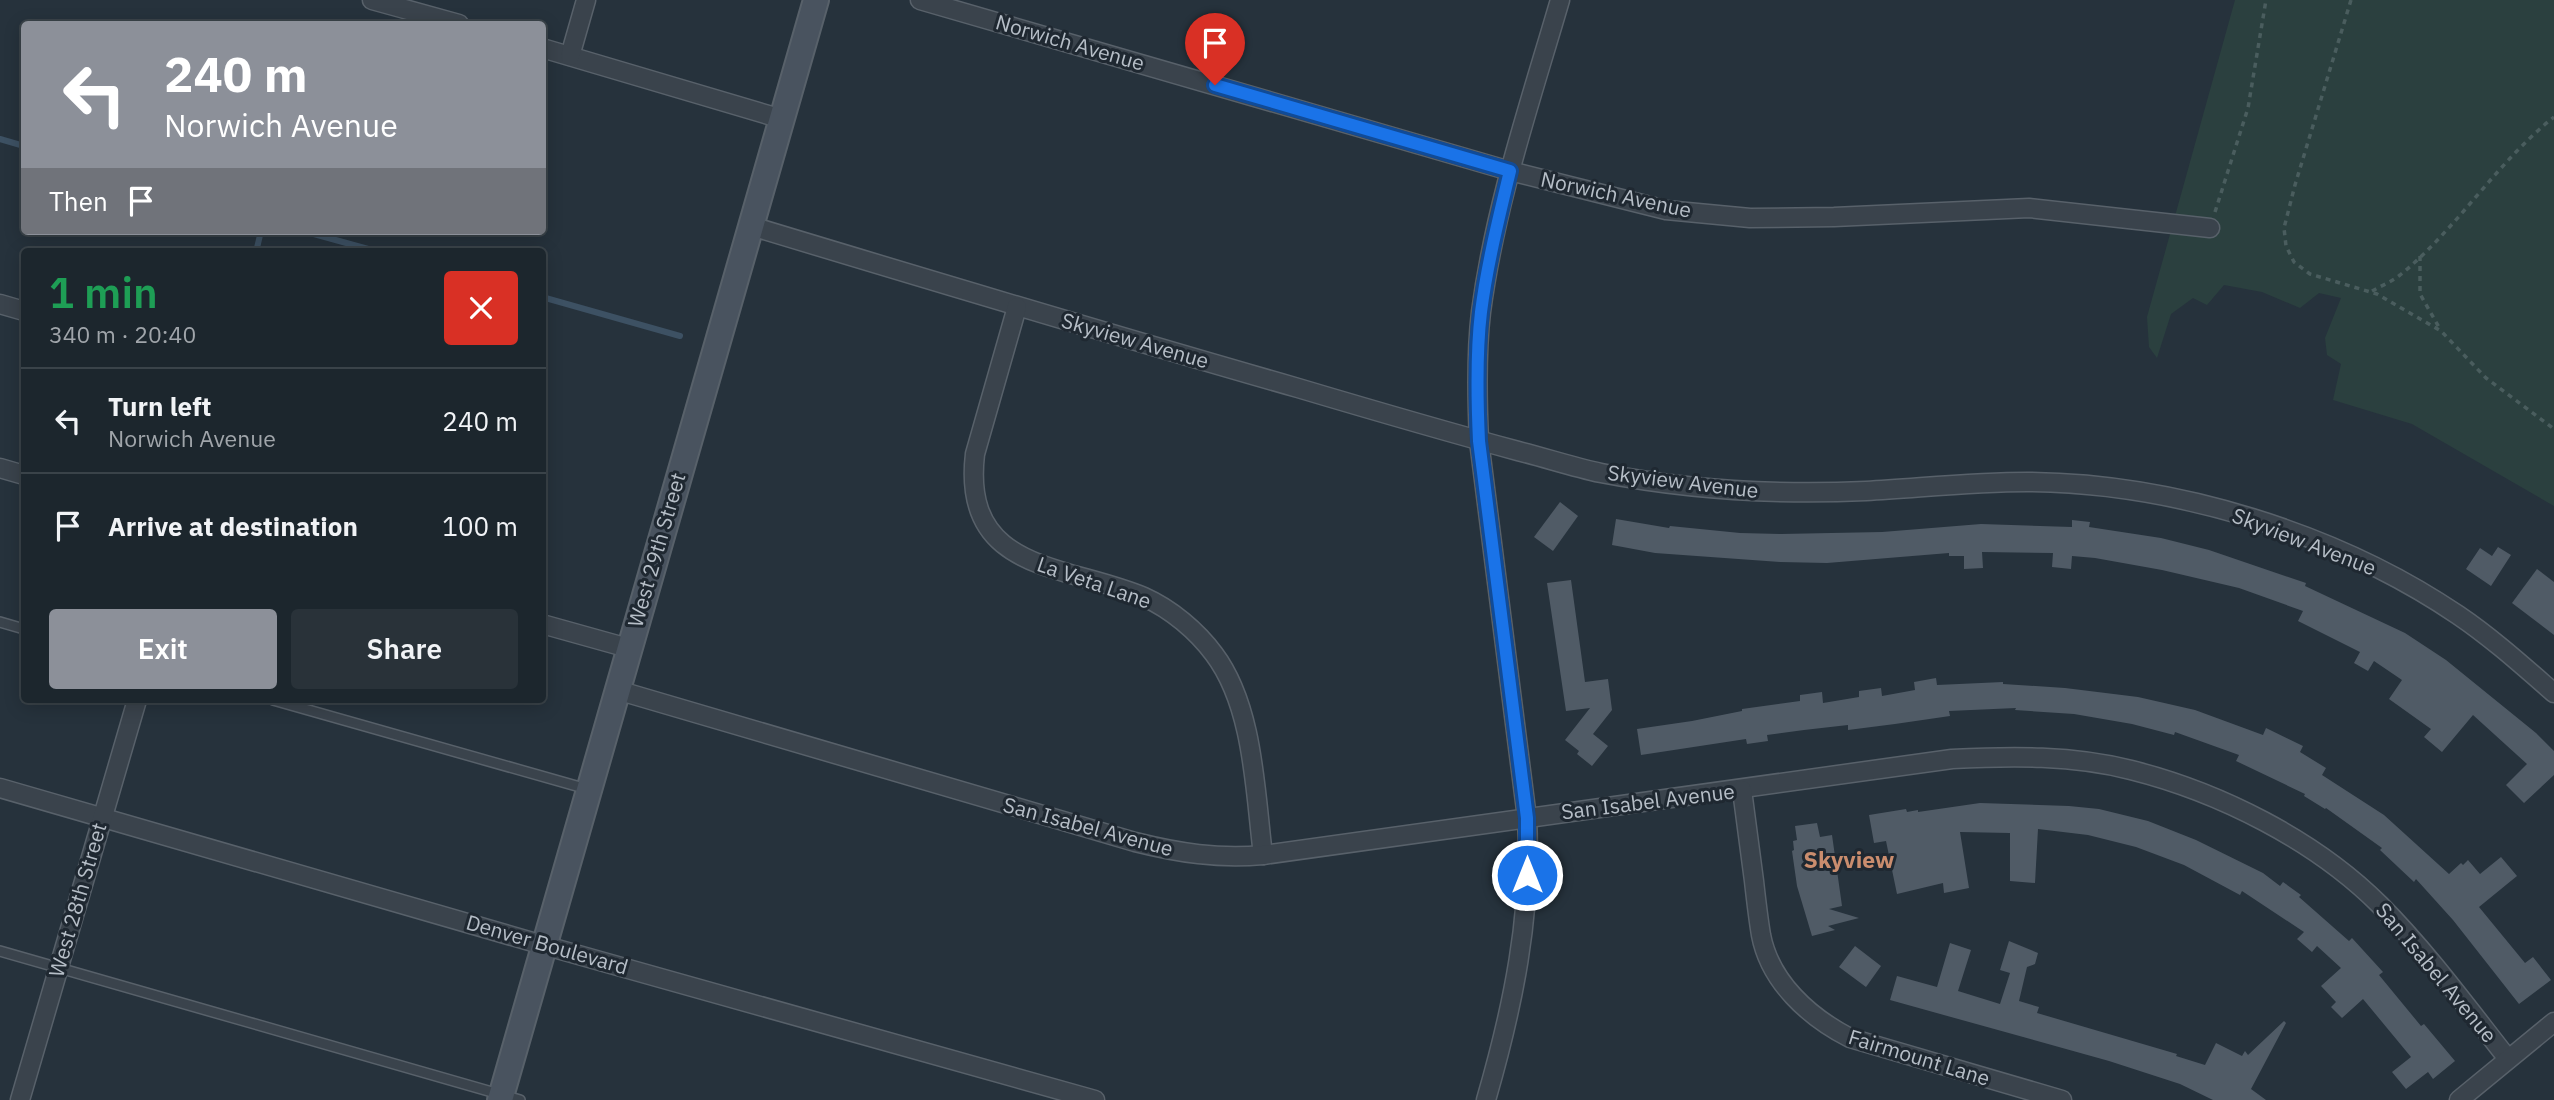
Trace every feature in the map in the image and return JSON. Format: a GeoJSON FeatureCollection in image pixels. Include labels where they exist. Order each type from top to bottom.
{"type":"FeatureCollection","features":[{"type":"Feature","properties":{"kind":"street"},"geometry":{"type":"LineString","coordinates":[[372,0],[447,21]]}},
{"type":"Feature","properties":{"kind":"street"},"geometry":{"type":"LineString","coordinates":[[570,56],[586,0]]}},
{"type":"Feature","properties":{"kind":"street","name":"West 29th Street"},"geometry":{"type":"LineString","coordinates":[[507,1098],[544,945],[816,0]]}},
{"type":"Feature","properties":{"kind":"street","name":"Norwich Avenue"},"geometry":{"type":"LineString","coordinates":[[920,0],[1510,171],[1666,211],[1750,218],[2029,208],[2210,228]]}},
{"type":"Feature","properties":{"kind":"street"},"geometry":{"type":"LineString","coordinates":[[1486,1100],[1500,1055],[1521,953],[1527,887],[1527,818],[1479,441],[1477,396],[1481,314],[1510,171],[1560,0]]}},
{"type":"Feature","properties":{"kind":"street"},"geometry":{"type":"LineString","coordinates":[[546,49],[782,118]]}},
{"type":"Feature","properties":{"kind":"street","name":"Skyview Avenue"},"geometry":{"type":"LineString","coordinates":[[751,226],[1017,307],[1479,441],[1598,472],[1659,483],[1795,493],[2031,482],[2148,494],[2214,508],[2269,524],[2399,580],[2457,615],[2518,661],[2554,693]]}},
{"type":"Feature","properties":{"kind":"street"},"geometry":{"type":"LineString","coordinates":[[0,304],[21,310]]}},
{"type":"Feature","properties":{"kind":"street","name":"La Veta Lane"},"geometry":{"type":"LineString","coordinates":[[1017,307],[975,454],[972,477],[975,499],[985,523],[999,542],[1016,555],[1050,569],[1148,599],[1196,632],[1216,657],[1242,714],[1263,855]]}},
{"type":"Feature","properties":{"kind":"street"},"geometry":{"type":"LineString","coordinates":[[0,468],[21,474]]}},
{"type":"Feature","properties":{"kind":"street"},"geometry":{"type":"LineString","coordinates":[[546,625],[628,649]]}},
{"type":"Feature","properties":{"kind":"street","name":"San Isabel Avenue"},"geometry":{"type":"LineString","coordinates":[[617,690],[1170,851],[1223,857],[1263,855],[1952,759],[2016,756],[2129,769],[2183,786],[2241,810],[2286,834],[2347,877],[2378,903],[2419,948],[2508,1059]]}},
{"type":"Feature","properties":{"kind":"street","name":"West 28th Street"},"geometry":{"type":"LineString","coordinates":[[20,1100],[135,703]]}},
{"type":"Feature","properties":{"kind":"street","name":"Denver Boulevard"},"geometry":{"type":"LineString","coordinates":[[0,788],[1054,1094],[1095,1100]]}},
{"type":"Feature","properties":{"kind":"street","name":"Fairmount Lane"},"geometry":{"type":"LineString","coordinates":[[1742,790],[1761,937],[1774,968],[1786,987],[1808,1012],[1827,1027],[1850,1038],[2062,1100]]}},
{"type":"Feature","properties":{"kind":"street"},"geometry":{"type":"LineString","coordinates":[[2459,1100],[2554,1022]]}},
{"type":"Feature","properties":{"kind":"lane"},"geometry":{"type":"LineString","coordinates":[[0,622],[21,628]]}},
{"type":"Feature","properties":{"kind":"lane"},"geometry":{"type":"LineString","coordinates":[[283,703],[589,790]]}},
{"type":"Feature","properties":{"kind":"lane"},"geometry":{"type":"LineString","coordinates":[[0,951],[507,1098]]}},
{"type":"Feature","properties":{"kind":"path"},"geometry":{"type":"LineString","coordinates":[[2210,228],[2248,108],[2266,0]]}},
{"type":"Feature","properties":{"kind":"path"},"geometry":{"type":"LineString","coordinates":[[2351,0],[2295,185],[2284,228],[2287,246],[2294,262],[2310,274],[2370,292],[2441,331]]}},
{"type":"Feature","properties":{"kind":"path"},"geometry":{"type":"LineString","coordinates":[[2370,292],[2398,276],[2420,256],[2509,158],[2554,117]]}},
{"type":"Feature","properties":{"kind":"path"},"geometry":{"type":"LineString","coordinates":[[2420,256],[2420,294],[2441,331],[2486,377],[2554,429]]}},
{"type":"Feature","properties":{"kind":"green space"},"geometry":{"type":"Polygon","coordinates":[[[2235,0],[2554,0],[2554,506],[2412,424],[2333,400],[2341,364],[2327,355],[2325,338],[2341,298],[2319,293],[2300,308],[2262,292],[2224,285],[2207,305],[2193,298],[2171,314],[2157,358],[2149,347],[2147,317],[2235,0]]]}},
{"type":"Feature","properties":{"kind":"building"},"geometry":{"type":"Polygon","coordinates":[[[1560,502],[1578,516],[1553,551],[1534,537],[1560,502]]]}},
{"type":"Feature","properties":{"kind":"building"},"geometry":{"type":"Polygon","coordinates":[[[1616,519],[1669,528],[1781,534],[1882,532],[1981,524],[2072,527],[2072,520],[2090,522],[2089,527],[2161,538],[2209,550],[2306,583],[2305,586],[2405,633],[2446,660],[2536,733],[2554,751],[2554,775],[2524,803],[2506,785],[2527,764],[2473,715],[2442,752],[2424,737],[2431,729],[2389,699],[2402,680],[2374,661],[2368,671],[2354,663],[2360,652],[2298,621],[2303,611],[2239,588],[2095,558],[2072,556],[2071,569],[2052,567],[2053,553],[1982,552],[1983,568],[1964,569],[1964,556],[1949,556],[1949,553],[1827,563],[1655,553],[1612,545],[1616,519]]]}},
{"type":"Feature","properties":{"kind":"building"},"geometry":{"type":"Polygon","coordinates":[[[2498,547],[2511,555],[2491,586],[2466,569],[2480,548],[2492,556],[2498,547]]]}},
{"type":"Feature","properties":{"kind":"building"},"geometry":{"type":"Polygon","coordinates":[[[2537,569],[2554,582],[2554,635],[2512,603],[2537,569]]]}},
{"type":"Feature","properties":{"kind":"building"},"geometry":{"type":"Polygon","coordinates":[[[1571,580],[1585,682],[1608,679],[1612,710],[1593,734],[1608,746],[1592,766],[1565,740],[1590,708],[1566,711],[1547,583],[1571,580]]]}},
{"type":"Feature","properties":{"kind":"building"},"geometry":{"type":"Polygon","coordinates":[[[1936,678],[1937,685],[2003,682],[2138,697],[2195,710],[2263,735],[2266,728],[2303,746],[2300,752],[2326,768],[2322,775],[2384,815],[2449,874],[2468,860],[2480,874],[2501,857],[2517,876],[2479,907],[2525,963],[2533,957],[2551,980],[2519,1004],[2453,920],[2416,879],[2414,882],[2380,850],[2382,848],[2326,808],[2304,796],[2305,794],[2236,761],[2239,755],[2175,732],[2174,735],[2132,724],[2074,714],[2015,710],[2016,708],[1949,711],[1950,716],[1895,724],[1848,730],[1848,725],[1804,730],[1767,735],[1768,741],[1747,744],[1746,739],[1641,755],[1637,729],[1800,701],[1800,695],[1822,692],[1823,703],[1859,697],[1859,691],[1881,688],[1882,696],[1915,690],[1914,682],[1936,678]]]}},
{"type":"Feature","properties":{"kind":"building"},"geometry":{"type":"Polygon","coordinates":[[[1980,803],[2099,809],[2148,821],[2196,840],[2263,873],[2280,886],[2283,882],[2301,895],[2299,897],[2349,941],[2352,938],[2383,972],[2379,975],[2421,1026],[2424,1024],[2455,1061],[2433,1079],[2428,1072],[2406,1089],[2392,1072],[2411,1057],[2363,999],[2342,1018],[2331,1007],[2336,1002],[2321,986],[2341,968],[2317,946],[2312,952],[2297,939],[2304,932],[2242,891],[2240,895],[2184,865],[2136,847],[2088,835],[2038,829],[2035,883],[2010,881],[2010,833],[1960,832],[1969,888],[1944,893],[1943,883],[1897,894],[1886,841],[1874,843],[1869,815],[1906,809],[1907,812],[1918,812],[1980,803]]]}},
{"type":"Feature","properties":{"kind":"building"},"geometry":{"type":"Polygon","coordinates":[[[1817,823],[1820,837],[1832,835],[1842,906],[1829,909],[1859,918],[1828,926],[1835,930],[1812,936],[1797,886],[1792,851],[1793,841],[1797,840],[1795,826],[1817,823]]]}},
{"type":"Feature","properties":{"kind":"building"},"geometry":{"type":"Polygon","coordinates":[[[2009,941],[2038,953],[2035,964],[2027,967],[2019,1001],[2039,1007],[2037,1013],[2177,1054],[2176,1056],[2205,1065],[2216,1043],[2242,1056],[2245,1051],[2248,1055],[2284,1021],[2286,1023],[2251,1089],[2266,1100],[2213,1100],[2180,1084],[2109,1061],[1890,1000],[1897,976],[1937,987],[1950,943],[1971,950],[1958,991],[2000,1004],[2010,973],[2000,970],[2009,941]]]}},
{"type":"Feature","properties":{"kind":"building"},"geometry":{"type":"Polygon","coordinates":[[[1855,946],[1881,966],[1866,987],[1839,967],[1855,946]]]}},
{"type":"Feature","properties":{"kind":"waterway"},"geometry":{"type":"LineString","coordinates":[[0,139],[21,145]]}},
{"type":"Feature","properties":{"kind":"waterway"},"geometry":{"type":"LineString","coordinates":[[257,248],[260,235]]}},
{"type":"Feature","properties":{"kind":"waterway"},"geometry":{"type":"LineString","coordinates":[[317,235],[365,248]]}},
{"type":"Feature","properties":{"kind":"waterway"},"geometry":{"type":"LineString","coordinates":[[546,298],[680,336]]}},
{"type":"Feature","properties":{"kind":"district","name":"Skyview"},"geometry":{"type":"Point","coordinates":[1849,860]}},
{"type":"Feature","properties":{"kind":"route"},"geometry":{"type":"LineString","coordinates":[[1215,85],[1510,171],[1481,314],[1477,396],[1479,441],[1527,818],[1527,875]]}}]}
